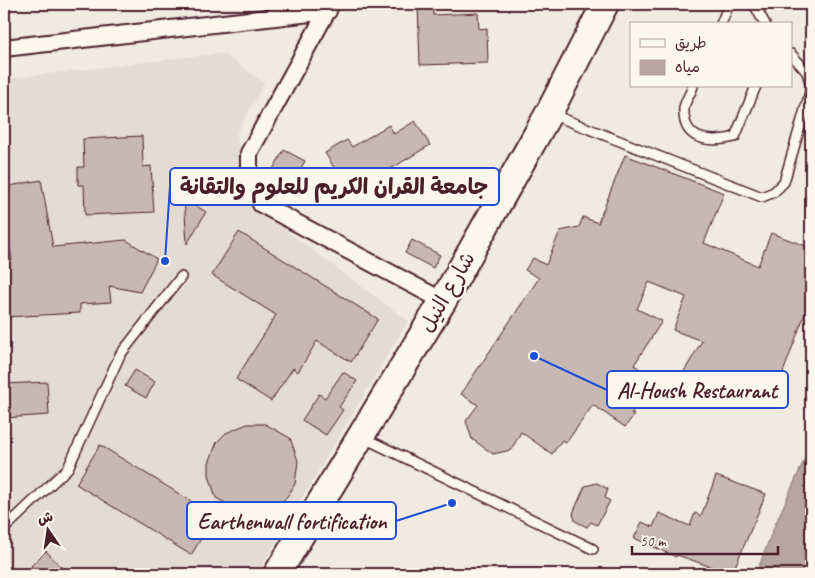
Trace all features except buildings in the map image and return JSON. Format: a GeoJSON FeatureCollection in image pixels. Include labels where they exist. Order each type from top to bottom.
{"type":"FeatureCollection","features":[{"type":"Feature","properties":{"kind":"main road","name":"شارع النيل"},"geometry":{"type":"LineString","coordinates":[[277,574],[443,301],[548,113],[605,4]]}},
{"type":"Feature","properties":{"kind":"street"},"geometry":{"type":"LineString","coordinates":[[4,48],[330,7]]}},
{"type":"Feature","properties":{"kind":"street"},"geometry":{"type":"LineString","coordinates":[[330,7],[249,153],[249,176],[261,204],[443,301]]}},
{"type":"Feature","properties":{"kind":"lane"},"geometry":{"type":"LineString","coordinates":[[722,22],[729,4]]}},
{"type":"Feature","properties":{"kind":"lane"},"geometry":{"type":"LineString","coordinates":[[754,4],[764,22]]}},
{"type":"Feature","properties":{"kind":"lane"},"geometry":{"type":"LineString","coordinates":[[548,113],[762,197],[774,192],[784,182],[811,88],[807,72],[792,55]]}},
{"type":"Feature","properties":{"kind":"lane"},"geometry":{"type":"LineString","coordinates":[[693,88],[684,107],[686,122],[692,133],[703,140],[717,142],[736,137],[755,88]]}},
{"type":"Feature","properties":{"kind":"lane"},"geometry":{"type":"LineString","coordinates":[[4,529],[68,468],[120,355],[182,277]]}},
{"type":"Feature","properties":{"kind":"lane"},"geometry":{"type":"LineString","coordinates":[[360,436],[593,548]]}},
{"type":"Feature","properties":{"kind":"shaded area"},"geometry":{"type":"Polygon","coordinates":[[[223,53],[264,83],[237,133],[246,201],[408,321],[257,574],[16,574],[4,558],[4,79],[223,53]]]}},
{"type":"Feature","properties":{"kind":"water"},"geometry":{"type":"Polygon","coordinates":[[[811,445],[811,574],[756,574],[774,527],[811,445]]]}},
{"type":"Feature","properties":{"kind":"place","name":"جامعة القران الكريم للعلوم والتقانة"},"geometry":{"type":"Point","coordinates":[165,261]}},
{"type":"Feature","properties":{"kind":"place","name":"Al-Housh Restaurant"},"geometry":{"type":"Point","coordinates":[534,356]}},
{"type":"Feature","properties":{"kind":"place","name":"Earthenwall fortification"},"geometry":{"type":"Point","coordinates":[452,503]}}]}
